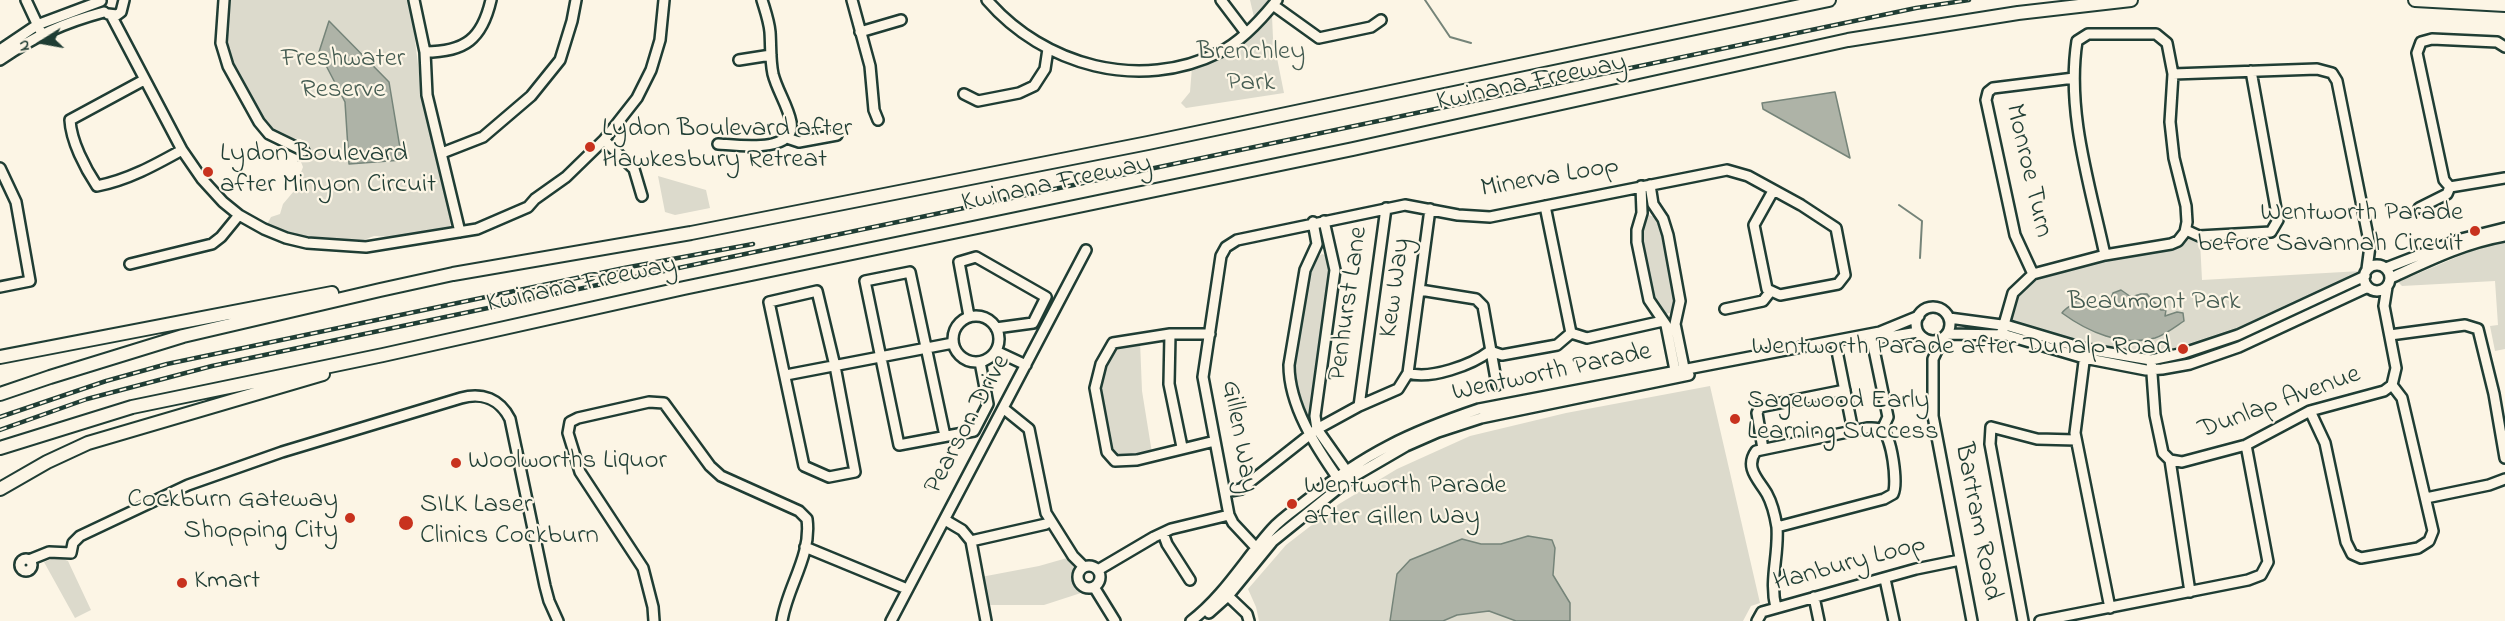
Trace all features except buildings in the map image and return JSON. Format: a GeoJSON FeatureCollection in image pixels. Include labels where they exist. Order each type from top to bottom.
{"type":"FeatureCollection","features":[{"type":"Feature","properties":{"kind":"highway","name":"Kwinana Freeway"},"geometry":{"type":"LineString","coordinates":[[0,394],[50,376],[183,336],[453,274],[691,233],[1148,143],[1829,0]]}},
{"type":"Feature","properties":{"kind":"highway","name":"Kwinana Freeway"},"geometry":{"type":"LineString","coordinates":[[0,448],[132,407],[383,355],[684,288],[1353,149],[1848,40],[2018,13],[2131,0]]}},
{"type":"Feature","properties":{"kind":"highway"},"geometry":{"type":"LineString","coordinates":[[2415,0],[2505,5]]}},
{"type":"Feature","properties":{"kind":"highway"},"geometry":{"type":"LineString","coordinates":[[0,357],[275,303],[360,289],[380,290]]}},
{"type":"Feature","properties":{"kind":"highway"},"geometry":{"type":"LineString","coordinates":[[0,489],[47,462],[88,443],[383,355]]}},
{"type":"Feature","properties":{"kind":"street"},"geometry":{"type":"LineString","coordinates":[[26,0],[39,29]]}},
{"type":"Feature","properties":{"kind":"street"},"geometry":{"type":"LineString","coordinates":[[224,0],[221,44],[228,66],[259,122],[269,134],[304,151]]}},
{"type":"Feature","properties":{"kind":"street"},"geometry":{"type":"LineString","coordinates":[[414,0],[425,52],[427,96],[460,232]]}},
{"type":"Feature","properties":{"kind":"street"},"geometry":{"type":"LineString","coordinates":[[425,52],[444,52],[471,42],[486,22],[491,0]]}},
{"type":"Feature","properties":{"kind":"street"},"geometry":{"type":"LineString","coordinates":[[442,153],[483,137],[531,96],[560,60],[576,0]]}},
{"type":"Feature","properties":{"kind":"street"},"geometry":{"type":"LineString","coordinates":[[0,50],[39,29],[102,1],[108,14],[119,27],[144,80],[182,150],[207,185],[239,214],[264,229],[286,238],[366,248],[477,229],[528,207],[535,199],[566,177],[604,140],[632,108],[651,70],[660,40],[664,0]]}},
{"type":"Feature","properties":{"kind":"street"},"geometry":{"type":"LineString","coordinates":[[718,144],[769,145],[782,142],[787,138],[792,124],[777,89],[771,55],[770,31],[762,0]]}},
{"type":"Feature","properties":{"kind":"street"},"geometry":{"type":"LineString","coordinates":[[852,0],[870,66],[874,110],[878,120]]}},
{"type":"Feature","properties":{"kind":"street"},"geometry":{"type":"LineString","coordinates":[[987,0],[1008,22],[1048,49],[1078,63],[1107,69],[1143,71],[1182,65],[1221,52],[1246,33],[1275,2],[1319,38],[1364,29],[1381,20]]}},
{"type":"Feature","properties":{"kind":"street"},"geometry":{"type":"LineString","coordinates":[[1221,0],[1246,33]]}},
{"type":"Feature","properties":{"kind":"street"},"geometry":{"type":"LineString","coordinates":[[0,60],[39,29],[108,14],[125,5]]}},
{"type":"Feature","properties":{"kind":"street"},"geometry":{"type":"LineString","coordinates":[[119,27],[125,5]]}},
{"type":"Feature","properties":{"kind":"street"},"geometry":{"type":"LineString","coordinates":[[860,32],[901,20]]}},
{"type":"Feature","properties":{"kind":"street"},"geometry":{"type":"LineString","coordinates":[[2002,330],[2013,293],[2033,274],[2105,255],[2171,244],[2178,241],[2186,230],[2186,206],[2174,158],[2170,122],[2173,74],[2167,43],[2156,34],[2088,34],[2077,41],[2074,62],[2076,118],[2105,255]]}},
{"type":"Feature","properties":{"kind":"street"},"geometry":{"type":"LineString","coordinates":[[2450,187],[2444,180],[2417,52],[2421,42],[2432,39],[2497,42],[2505,47]]}},
{"type":"Feature","properties":{"kind":"street"},"geometry":{"type":"LineString","coordinates":[[964,94],[978,101],[1018,93],[1034,86],[1045,69],[1048,49]]}},
{"type":"Feature","properties":{"kind":"street"},"geometry":{"type":"LineString","coordinates":[[739,60],[771,55]]}},
{"type":"Feature","properties":{"kind":"street"},"geometry":{"type":"LineString","coordinates":[[2173,74],[2317,69],[2332,73],[2337,81],[2370,246],[2366,272],[2372,289]]}},
{"type":"Feature","properties":{"kind":"street"},"geometry":{"type":"LineString","coordinates":[[2186,230],[2199,236],[2271,232],[2278,220],[2251,71]]}},
{"type":"Feature","properties":{"kind":"street","name":"Monroe Turn"},"geometry":{"type":"LineString","coordinates":[[2033,274],[2015,235],[1986,100],[1988,92],[1993,88],[2074,78]]}},
{"type":"Feature","properties":{"kind":"street"},"geometry":{"type":"LineString","coordinates":[[144,80],[70,120],[72,133],[90,176],[97,186],[111,183],[140,173],[182,150]]}},
{"type":"Feature","properties":{"kind":"street"},"geometry":{"type":"LineString","coordinates":[[787,138],[799,142],[837,135]]}},
{"type":"Feature","properties":{"kind":"street"},"geometry":{"type":"LineString","coordinates":[[604,140],[634,169],[642,195]]}},
{"type":"Feature","properties":{"kind":"street"},"geometry":{"type":"LineString","coordinates":[[0,168],[16,202],[30,281],[0,287]]}},
{"type":"Feature","properties":{"kind":"street","name":"Minerva Loop"},"geometry":{"type":"LineString","coordinates":[[1226,247],[1237,240],[1313,222],[1405,205],[1490,217],[1727,170],[1748,176],[1836,228],[1845,275],[1838,284],[1780,295],[1770,292]]}},
{"type":"Feature","properties":{"kind":"street"},"geometry":{"type":"LineString","coordinates":[[2450,187],[2505,178]]}},
{"type":"Feature","properties":{"kind":"street"},"geometry":{"type":"LineString","coordinates":[[1646,186],[1653,204],[1663,219],[1668,235],[1680,301],[1675,324],[1680,373]]}},
{"type":"Feature","properties":{"kind":"street"},"geometry":{"type":"LineString","coordinates":[[1646,186],[1637,230],[1637,242],[1649,300],[1666,325],[1680,373]]}},
{"type":"Feature","properties":{"kind":"street"},"geometry":{"type":"LineString","coordinates":[[2419,208],[2447,194],[2450,187]]}},
{"type":"Feature","properties":{"kind":"street"},"geometry":{"type":"LineString","coordinates":[[1725,309],[1763,301],[1770,292],[1765,284],[1754,225],[1773,191]]}},
{"type":"Feature","properties":{"kind":"street"},"geometry":{"type":"LineString","coordinates":[[1545,206],[1571,333]]}},
{"type":"Feature","properties":{"kind":"street","name":"Penhurst Lane"},"geometry":{"type":"LineString","coordinates":[[1359,406],[1386,208]]}},
{"type":"Feature","properties":{"kind":"street","name":"Kew Way"},"geometry":{"type":"LineString","coordinates":[[1408,373],[1430,209]]}},
{"type":"Feature","properties":{"kind":"street"},"geometry":{"type":"LineString","coordinates":[[1642,213],[1657,210]]}},
{"type":"Feature","properties":{"kind":"street"},"geometry":{"type":"LineString","coordinates":[[130,264],[212,244],[221,237],[239,214]]}},
{"type":"Feature","properties":{"kind":"street"},"geometry":{"type":"LineString","coordinates":[[1324,221],[1335,270],[1314,431],[1340,480]]}},
{"type":"Feature","properties":{"kind":"street"},"geometry":{"type":"LineString","coordinates":[[1313,222],[1317,244],[1305,270],[1289,372],[1297,410],[1348,474]]}},
{"type":"Feature","properties":{"kind":"street","name":"Wentworth Parade"},"geometry":{"type":"LineString","coordinates":[[2151,365],[2238,335],[2366,272],[2375,265],[2385,267],[2461,238],[2505,228]]}},
{"type":"Feature","properties":{"kind":"street","name":"Wentworth Parade"},"geometry":{"type":"LineString","coordinates":[[1680,373],[1880,332],[1919,316],[1924,310],[1937,308],[1944,311],[1949,318],[2085,353],[2151,365],[2190,364],[2240,347],[2389,283],[2463,246],[2505,236]]}},
{"type":"Feature","properties":{"kind":"street"},"geometry":{"type":"LineString","coordinates":[[2370,246],[2385,267],[2389,283]]}},
{"type":"Feature","properties":{"kind":"street","name":"Gillen Way"},"geometry":{"type":"LineString","coordinates":[[1226,247],[1221,256],[1203,376],[1229,514],[1233,523],[1259,551]]}},
{"type":"Feature","properties":{"kind":"street","name":"Pearson Drive"},"geometry":{"type":"LineString","coordinates":[[891,621],[1086,250]]}},
{"type":"Feature","properties":{"kind":"street"},"geometry":{"type":"LineString","coordinates":[[1315,250],[1330,250]]}},
{"type":"Feature","properties":{"kind":"street"},"geometry":{"type":"LineString","coordinates":[[969,316],[959,261],[976,257],[1046,297],[1033,323],[996,328]]}},
{"type":"Feature","properties":{"kind":"street"},"geometry":{"type":"LineString","coordinates":[[945,436],[910,272],[865,281],[899,445],[974,431],[988,404],[980,362]]}},
{"type":"Feature","properties":{"kind":"street","name":"Dunlap Avenue"},"geometry":{"type":"LineString","coordinates":[[2384,306],[2389,283]]}},
{"type":"Feature","properties":{"kind":"street","name":"Dunlap Avenue"},"geometry":{"type":"LineString","coordinates":[[2151,365],[2155,415],[2163,453],[2170,460],[2182,462],[2246,445],[2310,411],[2384,391],[2392,385],[2396,368],[2384,306],[2372,289]]}},
{"type":"Feature","properties":{"kind":"street"},"geometry":{"type":"LineString","coordinates":[[1420,290],[1476,298],[1483,306],[1497,385]]}},
{"type":"Feature","properties":{"kind":"street"},"geometry":{"type":"LineString","coordinates":[[817,291],[835,366],[855,472],[829,477],[804,466],[786,375],[769,302],[817,291]]}},
{"type":"Feature","properties":{"kind":"street"},"geometry":{"type":"LineString","coordinates":[[969,316],[985,317],[996,328],[999,335],[996,351],[992,356],[980,362],[965,360],[955,350],[953,343],[958,323],[969,316]]}},
{"type":"Feature","properties":{"kind":"street"},"geometry":{"type":"LineString","coordinates":[[1919,316],[1917,321],[1920,334]]}},
{"type":"Feature","properties":{"kind":"street"},"geometry":{"type":"LineString","coordinates":[[1945,336],[1949,318]]}},
{"type":"Feature","properties":{"kind":"street"},"geometry":{"type":"LineString","coordinates":[[1571,333],[1587,338],[1663,321]]}},
{"type":"Feature","properties":{"kind":"street"},"geometry":{"type":"LineString","coordinates":[[2390,335],[2465,325],[2478,329],[2494,394],[2505,458]]}},
{"type":"Feature","properties":{"kind":"street","name":"Wentworth Parade"},"geometry":{"type":"LineString","coordinates":[[1201,621],[1259,551],[1340,480],[1401,438],[1479,409],[1872,340],[1920,334],[1933,341],[1945,336],[2002,330]]}},
{"type":"Feature","properties":{"kind":"street"},"geometry":{"type":"LineString","coordinates":[[1490,351],[1502,356],[1557,345],[1571,333]]}},
{"type":"Feature","properties":{"kind":"street"},"geometry":{"type":"LineString","coordinates":[[1170,334],[1169,384],[1182,447]]}},
{"type":"Feature","properties":{"kind":"street"},"geometry":{"type":"LineString","coordinates":[[1209,334],[1170,334],[1113,343],[1101,364],[1095,388],[1107,452],[1115,461],[1137,460],[1182,447],[1215,441]]}},
{"type":"Feature","properties":{"kind":"street","name":"Bartram Road"},"geometry":{"type":"LineString","coordinates":[[1920,334],[1933,359],[1933,416],[1972,621]]}},
{"type":"Feature","properties":{"kind":"street","name":"Bartram Road"},"geometry":{"type":"LineString","coordinates":[[1933,359],[1945,336]]}},
{"type":"Feature","properties":{"kind":"street"},"geometry":{"type":"LineString","coordinates":[[1872,340],[1888,417],[1881,430]]}},
{"type":"Feature","properties":{"kind":"street"},"geometry":{"type":"LineString","coordinates":[[786,375],[953,343]]}},
{"type":"Feature","properties":{"kind":"street"},"geometry":{"type":"LineString","coordinates":[[1836,346],[1853,431]]}},
{"type":"Feature","properties":{"kind":"street"},"geometry":{"type":"LineString","coordinates":[[996,351],[1026,365]]}},
{"type":"Feature","properties":{"kind":"street"},"geometry":{"type":"LineString","coordinates":[[1225,492],[1241,489],[1314,431],[1359,406],[1398,389],[1408,373],[1420,377],[1477,362],[1490,351]]}},
{"type":"Feature","properties":{"kind":"street"},"geometry":{"type":"LineString","coordinates":[[2085,353],[2076,412],[2076,440],[2110,608]]}},
{"type":"Feature","properties":{"kind":"street"},"geometry":{"type":"LineString","coordinates":[[2310,411],[2325,444],[2346,542],[2352,554],[2361,558],[2418,548],[2429,541],[2433,531],[2402,398],[2392,385]]}},
{"type":"Feature","properties":{"kind":"street"},"geometry":{"type":"LineString","coordinates":[[1763,449],[1757,413],[1760,407],[1845,390]]}},
{"type":"Feature","properties":{"kind":"street"},"geometry":{"type":"LineString","coordinates":[[2494,394],[2505,391]]}},
{"type":"Feature","properties":{"kind":"street"},"geometry":{"type":"LineString","coordinates":[[31,562],[53,551],[71,553],[74,541],[90,531],[153,500],[222,472],[453,400],[480,396],[499,404],[510,419],[546,593],[558,621]]}},
{"type":"Feature","properties":{"kind":"street"},"geometry":{"type":"LineString","coordinates":[[654,621],[640,562],[580,472],[568,433],[568,427],[573,420],[649,402],[664,403],[673,412],[710,466],[721,476],[804,515],[807,525],[802,564],[785,603],[782,621]]}},
{"type":"Feature","properties":{"kind":"street"},"geometry":{"type":"LineString","coordinates":[[1003,408],[1029,429],[1046,513],[1073,556],[1084,567],[1098,570]]}},
{"type":"Feature","properties":{"kind":"street"},"geometry":{"type":"LineString","coordinates":[[2023,621],[1990,444],[1990,427],[2037,439],[2076,440]]}},
{"type":"Feature","properties":{"kind":"street"},"geometry":{"type":"LineString","coordinates":[[1776,608],[1772,587],[1778,545],[1777,527],[1772,505],[1751,464],[1754,455],[1763,449],[1853,431],[1875,428],[1881,430],[1887,437],[1895,477],[1896,485],[1893,494],[1884,499],[1777,527]]}},
{"type":"Feature","properties":{"kind":"street"},"geometry":{"type":"LineString","coordinates":[[2040,621],[2248,580],[2261,574],[2268,562],[2246,445]]}},
{"type":"Feature","properties":{"kind":"street"},"geometry":{"type":"LineString","coordinates":[[2170,460],[2190,592]]}},
{"type":"Feature","properties":{"kind":"street"},"geometry":{"type":"LineString","coordinates":[[2426,498],[2489,486],[2505,479]]}},
{"type":"Feature","properties":{"kind":"street"},"geometry":{"type":"LineString","coordinates":[[1098,570],[1163,532],[1229,514]]}},
{"type":"Feature","properties":{"kind":"street"},"geometry":{"type":"LineString","coordinates":[[945,520],[962,530],[971,541],[986,621]]}},
{"type":"Feature","properties":{"kind":"street"},"geometry":{"type":"LineString","coordinates":[[971,541],[1051,521]]}},
{"type":"Feature","properties":{"kind":"street"},"geometry":{"type":"LineString","coordinates":[[1163,532],[1167,544],[1190,580]]}},
{"type":"Feature","properties":{"kind":"street"},"geometry":{"type":"LineString","coordinates":[[805,547],[907,589]]}},
{"type":"Feature","properties":{"kind":"street","name":"Hanbury Loop"},"geometry":{"type":"LineString","coordinates":[[1757,621],[1762,612],[1960,560]]}},
{"type":"Feature","properties":{"kind":"street"},"geometry":{"type":"LineString","coordinates":[[1084,567],[1077,576],[1079,584],[1086,588],[1094,587],[1099,582],[1098,570]]}},
{"type":"Feature","properties":{"kind":"street"},"geometry":{"type":"LineString","coordinates":[[1885,579],[1894,621]]}},
{"type":"Feature","properties":{"kind":"street"},"geometry":{"type":"LineString","coordinates":[[1094,587],[1115,621]]}},
{"type":"Feature","properties":{"kind":"street"},"geometry":{"type":"LineString","coordinates":[[1225,593],[1247,614],[1248,621]]}},
{"type":"Feature","properties":{"kind":"street","name":"Wentworth Parade"},"geometry":{"type":"LineString","coordinates":[[1191,621],[1225,593]]}},
{"type":"Feature","properties":{"kind":"street"},"geometry":{"type":"LineString","coordinates":[[1814,597],[1819,621]]}},
{"type":"Feature","properties":{"kind":"street"},"geometry":{"type":"LineString","coordinates":[[652,607],[659,621]]}},
{"type":"Feature","properties":{"kind":"green space","name":"Freshwater Reserve"},"geometry":{"type":"Polygon","coordinates":[[[230,0],[410,0],[422,97],[452,217],[450,227],[445,230],[392,237],[374,236],[356,243],[316,240],[290,235],[266,226],[271,217],[280,214],[283,204],[294,191],[303,167],[301,162],[297,162],[297,156],[303,152],[305,147],[301,139],[282,138],[265,125],[230,64],[225,49],[230,0]]]}},
{"type":"Feature","properties":{"kind":"green space"},"geometry":{"type":"Polygon","coordinates":[[[1250,0],[1268,0],[1254,17],[1250,0]]]}},
{"type":"Feature","properties":{"kind":"green space","name":"Brenchley Park"},"geometry":{"type":"Polygon","coordinates":[[[1272,16],[1273,38],[1284,93],[1186,108],[1181,103],[1190,92],[1192,67],[1232,50],[1272,16]]]}},
{"type":"Feature","properties":{"kind":"green space"},"geometry":{"type":"Polygon","coordinates":[[[658,176],[706,190],[710,208],[675,215],[665,212],[658,176]]]}},
{"type":"Feature","properties":{"kind":"green space"},"geometry":{"type":"Polygon","coordinates":[[[1649,215],[1657,218],[1663,228],[1676,298],[1673,312],[1663,315],[1653,304],[1639,243],[1643,217],[1649,215]]]}},
{"type":"Feature","properties":{"kind":"green space","name":"Beaumont Park"},"geometry":{"type":"Polygon","coordinates":[[[2186,238],[2200,241],[2202,280],[2361,271],[2356,277],[2250,328],[2191,348],[2164,354],[2139,355],[2092,347],[2016,325],[2009,315],[2015,297],[2035,277],[2103,260],[2164,251],[2186,238]]]}},
{"type":"Feature","properties":{"kind":"green space"},"geometry":{"type":"Polygon","coordinates":[[[2505,242],[2505,349],[2495,351],[2490,326],[2498,325],[2495,281],[2402,286],[2398,282],[2483,246],[2505,242]]]}},
{"type":"Feature","properties":{"kind":"green space"},"geometry":{"type":"Polygon","coordinates":[[[1322,254],[1330,257],[1332,273],[1311,406],[1312,416],[1309,421],[1303,415],[1291,372],[1304,298],[1316,258],[1322,254]]]}},
{"type":"Feature","properties":{"kind":"green space"},"geometry":{"type":"Polygon","coordinates":[[[1140,341],[1142,391],[1152,453],[1119,459],[1110,452],[1098,392],[1099,376],[1115,348],[1140,341]]]}},
{"type":"Feature","properties":{"kind":"green space"},"geometry":{"type":"Polygon","coordinates":[[[1710,386],[1760,603],[1751,606],[1743,621],[1259,621],[1248,589],[1286,545],[1339,504],[1397,469],[1470,436],[1566,413],[1710,386]]]}},
{"type":"Feature","properties":{"kind":"green space"},"geometry":{"type":"Polygon","coordinates":[[[57,557],[68,561],[91,610],[75,618],[44,562],[57,557]]]}},
{"type":"Feature","properties":{"kind":"green space"},"geometry":{"type":"Polygon","coordinates":[[[1067,558],[1084,592],[1044,605],[986,605],[981,577],[1067,558]]]}},
{"type":"Feature","properties":{"kind":"shaded area"},"geometry":{"type":"Polygon","coordinates":[[[329,21],[389,82],[402,160],[349,164],[345,102],[319,52],[329,21]]]}},
{"type":"Feature","properties":{"kind":"shaded area"},"geometry":{"type":"Polygon","coordinates":[[[1835,92],[1850,158],[1763,109],[1762,103],[1835,92]]]}},
{"type":"Feature","properties":{"kind":"shaded area"},"geometry":{"type":"Polygon","coordinates":[[[2121,290],[2131,297],[2147,294],[2161,310],[2166,310],[2165,316],[2177,312],[2183,313],[2184,321],[2159,337],[2130,341],[2094,332],[2062,313],[2080,296],[2094,309],[2102,308],[2113,293],[2121,290]]]}},
{"type":"Feature","properties":{"kind":"shaded area"},"geometry":{"type":"Polygon","coordinates":[[[1528,536],[1552,540],[1555,548],[1553,575],[1570,603],[1570,621],[1516,621],[1489,611],[1457,615],[1443,621],[1390,621],[1397,574],[1410,560],[1462,539],[1481,544],[1501,544],[1528,536]]]}},
{"type":"Feature","properties":{"kind":"waterway"},"geometry":{"type":"LineString","coordinates":[[1425,0],[1450,37],[1471,43]]}},
{"type":"Feature","properties":{"kind":"waterway"},"geometry":{"type":"LineString","coordinates":[[1899,205],[1922,221],[1920,258]]}},
{"type":"Feature","properties":{"kind":"railway"},"geometry":{"type":"LineString","coordinates":[[0,430],[87,399],[212,366],[1916,8],[1969,0]]}},
{"type":"Feature","properties":{"kind":"railway"},"geometry":{"type":"LineString","coordinates":[[0,417],[106,381],[167,364],[624,268],[753,244]]}},
{"type":"Feature","properties":{"kind":"place","name":"Lydon Boulevard after Hawkesbury Retreat"},"geometry":{"type":"Point","coordinates":[590,147]}},
{"type":"Feature","properties":{"kind":"place","name":"Lydon Boulevard after Minyon Circuit"},"geometry":{"type":"Point","coordinates":[208,172]}},
{"type":"Feature","properties":{"kind":"place","name":"Wentworth Parade before Savannah Circuit"},"geometry":{"type":"Point","coordinates":[2475,231]}},
{"type":"Feature","properties":{"kind":"place","name":"Wentworth Parade after Dunalp Road"},"geometry":{"type":"Point","coordinates":[2183,349]}},
{"type":"Feature","properties":{"kind":"place","name":"Sagewood Early Learning Success"},"geometry":{"type":"Point","coordinates":[1735,419]}},
{"type":"Feature","properties":{"kind":"place","name":"Woolworths Liquor"},"geometry":{"type":"Point","coordinates":[456,463]}},
{"type":"Feature","properties":{"kind":"place","name":"Wentworth Parade after Gillen Way"},"geometry":{"type":"Point","coordinates":[1292,504]}},
{"type":"Feature","properties":{"kind":"place","name":"Cockburn Gateway Shopping City"},"geometry":{"type":"Point","coordinates":[350,518]}},
{"type":"Feature","properties":{"kind":"place","name":"SILK Laser Clinics Cockburn"},"geometry":{"type":"Point","coordinates":[406,523]}},
{"type":"Feature","properties":{"kind":"place","name":"Kmart"},"geometry":{"type":"Point","coordinates":[182,583]}}]}
